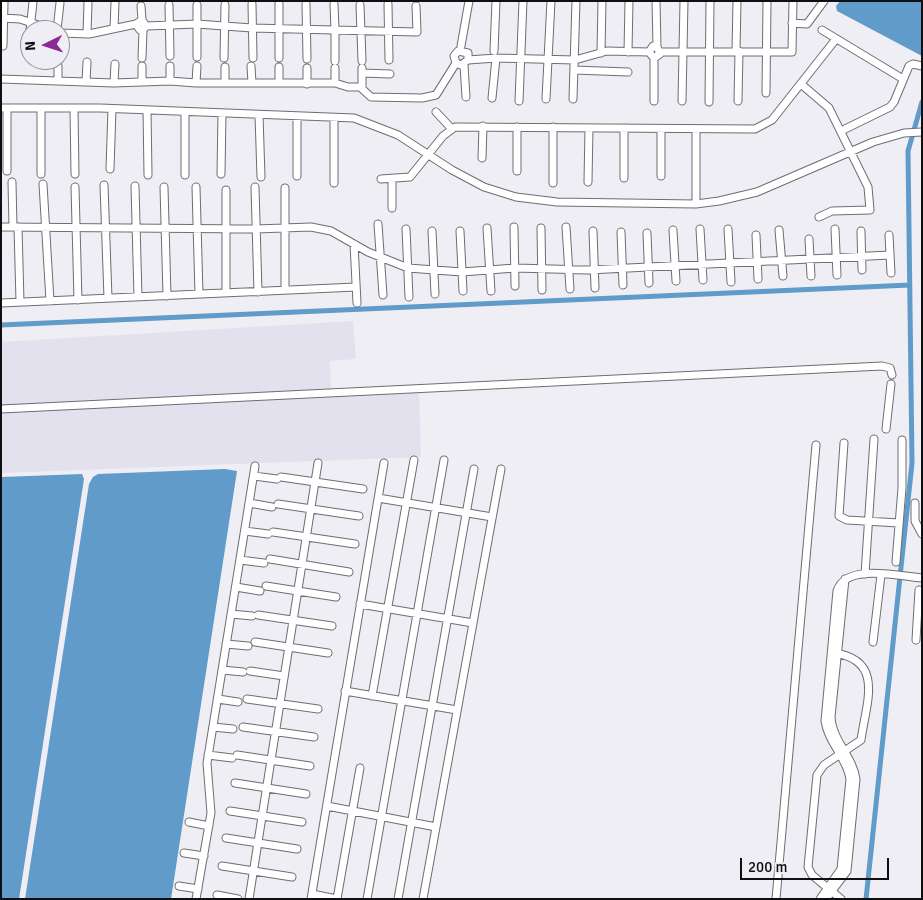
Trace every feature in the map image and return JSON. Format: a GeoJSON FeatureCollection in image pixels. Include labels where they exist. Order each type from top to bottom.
{"type":"FeatureCollection","features":[{"type":"Feature","properties":{"kind":"street"},"geometry":{"type":"LineString","coordinates":[[461,46],[469,1]]}},
{"type":"Feature","properties":{"kind":"street"},"geometry":{"type":"LineString","coordinates":[[492,98],[496,1]]}},
{"type":"Feature","properties":{"kind":"street"},"geometry":{"type":"LineString","coordinates":[[520,100],[523,1]]}},
{"type":"Feature","properties":{"kind":"street"},"geometry":{"type":"LineString","coordinates":[[546,99],[551,1]]}},
{"type":"Feature","properties":{"kind":"street"},"geometry":{"type":"LineString","coordinates":[[574,99],[576,1]]}},
{"type":"Feature","properties":{"kind":"street"},"geometry":{"type":"LineString","coordinates":[[600,53],[602,1]]}},
{"type":"Feature","properties":{"kind":"street"},"geometry":{"type":"LineString","coordinates":[[628,52],[629,1]]}},
{"type":"Feature","properties":{"kind":"street"},"geometry":{"type":"LineString","coordinates":[[656,1],[659,49]]}},
{"type":"Feature","properties":{"kind":"street"},"geometry":{"type":"LineString","coordinates":[[682,101],[684,1]]}},
{"type":"Feature","properties":{"kind":"street"},"geometry":{"type":"LineString","coordinates":[[708,102],[710,1]]}},
{"type":"Feature","properties":{"kind":"street"},"geometry":{"type":"LineString","coordinates":[[737,1],[738,101]]}},
{"type":"Feature","properties":{"kind":"street"},"geometry":{"type":"LineString","coordinates":[[766,1],[766,93]]}},
{"type":"Feature","properties":{"kind":"street"},"geometry":{"type":"LineString","coordinates":[[654,101],[651,55],[653,46],[659,49],[683,51],[792,52],[793,1]]}},
{"type":"Feature","properties":{"kind":"street"},"geometry":{"type":"LineString","coordinates":[[792,23],[806,24],[824,1]]}},
{"type":"Feature","properties":{"kind":"street"},"geometry":{"type":"LineString","coordinates":[[3,46],[4,2]]}},
{"type":"Feature","properties":{"kind":"street"},"geometry":{"type":"LineString","coordinates":[[31,20],[32,2]]}},
{"type":"Feature","properties":{"kind":"street"},"geometry":{"type":"LineString","coordinates":[[58,20],[60,3]]}},
{"type":"Feature","properties":{"kind":"street"},"geometry":{"type":"LineString","coordinates":[[86,34],[88,3]]}},
{"type":"Feature","properties":{"kind":"street"},"geometry":{"type":"LineString","coordinates":[[114,28],[115,4]]}},
{"type":"Feature","properties":{"kind":"street"},"geometry":{"type":"LineString","coordinates":[[224,58],[225,4]]}},
{"type":"Feature","properties":{"kind":"street"},"geometry":{"type":"LineString","coordinates":[[252,4],[252,83]]}},
{"type":"Feature","properties":{"kind":"street"},"geometry":{"type":"LineString","coordinates":[[279,4],[279,58]]}},
{"type":"Feature","properties":{"kind":"street"},"geometry":{"type":"LineString","coordinates":[[306,4],[307,59]]}},
{"type":"Feature","properties":{"kind":"street"},"geometry":{"type":"LineString","coordinates":[[334,4],[335,83]]}},
{"type":"Feature","properties":{"kind":"street"},"geometry":{"type":"LineString","coordinates":[[388,4],[389,60]]}},
{"type":"Feature","properties":{"kind":"street"},"geometry":{"type":"LineString","coordinates":[[169,5],[170,56]]}},
{"type":"Feature","properties":{"kind":"street"},"geometry":{"type":"LineString","coordinates":[[197,5],[197,57]]}},
{"type":"Feature","properties":{"kind":"street"},"geometry":{"type":"LineString","coordinates":[[360,5],[362,88]]}},
{"type":"Feature","properties":{"kind":"street"},"geometry":{"type":"LineString","coordinates":[[142,6],[142,82]]}},
{"type":"Feature","properties":{"kind":"street"},"geometry":{"type":"LineString","coordinates":[[70,33],[86,34],[114,28],[170,24],[307,30],[417,32],[416,6]]}},
{"type":"Feature","properties":{"kind":"street"},"geometry":{"type":"LineString","coordinates":[[3,18],[20,20]]}},
{"type":"Feature","properties":{"kind":"street"},"geometry":{"type":"LineString","coordinates":[[822,30],[903,79]]}},
{"type":"Feature","properties":{"kind":"street"},"geometry":{"type":"LineString","coordinates":[[381,179],[410,177],[452,128],[483,126],[743,131],[763,126],[772,120],[836,38]]}},
{"type":"Feature","properties":{"kind":"street"},"geometry":{"type":"LineString","coordinates":[[1,79],[114,83],[170,81],[225,84],[335,83],[362,88],[371,96],[422,98],[436,95],[456,63],[454,56],[458,51],[468,53],[466,63],[466,97]]}},
{"type":"Feature","properties":{"kind":"street"},"geometry":{"type":"LineString","coordinates":[[456,63],[466,63],[495,55],[520,59],[575,60],[600,53],[628,52],[651,55]]}},
{"type":"Feature","properties":{"kind":"street"},"geometry":{"type":"LineString","coordinates":[[86,82],[87,62]]}},
{"type":"Feature","properties":{"kind":"street"},"geometry":{"type":"LineString","coordinates":[[114,83],[115,64]]}},
{"type":"Feature","properties":{"kind":"street"},"geometry":{"type":"LineString","coordinates":[[841,131],[890,107],[894,102],[909,66],[913,64],[922,66]]}},
{"type":"Feature","properties":{"kind":"street"},"geometry":{"type":"LineString","coordinates":[[170,66],[170,81]]}},
{"type":"Feature","properties":{"kind":"street"},"geometry":{"type":"LineString","coordinates":[[196,83],[197,66]]}},
{"type":"Feature","properties":{"kind":"street"},"geometry":{"type":"LineString","coordinates":[[225,66],[225,84]]}},
{"type":"Feature","properties":{"kind":"street"},"geometry":{"type":"LineString","coordinates":[[362,67],[390,74]]}},
{"type":"Feature","properties":{"kind":"street"},"geometry":{"type":"LineString","coordinates":[[279,68],[279,83]]}},
{"type":"Feature","properties":{"kind":"street"},"geometry":{"type":"LineString","coordinates":[[307,68],[307,84]]}},
{"type":"Feature","properties":{"kind":"street"},"geometry":{"type":"LineString","coordinates":[[58,70],[58,80]]}},
{"type":"Feature","properties":{"kind":"street"},"geometry":{"type":"LineString","coordinates":[[574,70],[628,72]]}},
{"type":"Feature","properties":{"kind":"street"},"geometry":{"type":"LineString","coordinates":[[801,84],[829,108],[868,187],[870,210],[832,211],[819,217]]}},
{"type":"Feature","properties":{"kind":"street"},"geometry":{"type":"LineString","coordinates":[[7,170],[4,108],[112,109],[354,118],[398,135],[452,170],[484,186],[516,197],[557,202],[696,204],[757,192],[850,151],[904,133],[919,132]]}},
{"type":"Feature","properties":{"kind":"street"},"geometry":{"type":"LineString","coordinates":[[41,108],[41,174]]}},
{"type":"Feature","properties":{"kind":"street"},"geometry":{"type":"LineString","coordinates":[[74,108],[75,174]]}},
{"type":"Feature","properties":{"kind":"street"},"geometry":{"type":"LineString","coordinates":[[110,169],[112,109]]}},
{"type":"Feature","properties":{"kind":"street"},"geometry":{"type":"LineString","coordinates":[[147,110],[148,175]]}},
{"type":"Feature","properties":{"kind":"street"},"geometry":{"type":"LineString","coordinates":[[185,112],[185,175]]}},
{"type":"Feature","properties":{"kind":"street"},"geometry":{"type":"LineString","coordinates":[[436,112],[452,128]]}},
{"type":"Feature","properties":{"kind":"street"},"geometry":{"type":"LineString","coordinates":[[221,174],[222,113]]}},
{"type":"Feature","properties":{"kind":"street"},"geometry":{"type":"LineString","coordinates":[[259,115],[261,177]]}},
{"type":"Feature","properties":{"kind":"street"},"geometry":{"type":"LineString","coordinates":[[297,116],[297,176]]}},
{"type":"Feature","properties":{"kind":"street"},"geometry":{"type":"LineString","coordinates":[[334,118],[334,183]]}},
{"type":"Feature","properties":{"kind":"street"},"geometry":{"type":"LineString","coordinates":[[482,158],[483,126]]}},
{"type":"Feature","properties":{"kind":"street"},"geometry":{"type":"LineString","coordinates":[[517,170],[518,127]]}},
{"type":"Feature","properties":{"kind":"street"},"geometry":{"type":"LineString","coordinates":[[553,127],[553,183]]}},
{"type":"Feature","properties":{"kind":"street"},"geometry":{"type":"LineString","coordinates":[[588,182],[589,128]]}},
{"type":"Feature","properties":{"kind":"street"},"geometry":{"type":"LineString","coordinates":[[624,128],[624,178]]}},
{"type":"Feature","properties":{"kind":"street"},"geometry":{"type":"LineString","coordinates":[[661,129],[661,176]]}},
{"type":"Feature","properties":{"kind":"street"},"geometry":{"type":"LineString","coordinates":[[696,130],[696,204]]}},
{"type":"Feature","properties":{"kind":"street"},"geometry":{"type":"LineString","coordinates":[[392,179],[392,208]]}},
{"type":"Feature","properties":{"kind":"street"},"geometry":{"type":"LineString","coordinates":[[12,182],[20,302]]}},
{"type":"Feature","properties":{"kind":"street"},"geometry":{"type":"LineString","coordinates":[[43,184],[50,301]]}},
{"type":"Feature","properties":{"kind":"street"},"geometry":{"type":"LineString","coordinates":[[104,185],[108,298]]}},
{"type":"Feature","properties":{"kind":"street"},"geometry":{"type":"LineString","coordinates":[[134,186],[134,228],[138,297]]}},
{"type":"Feature","properties":{"kind":"street"},"geometry":{"type":"LineString","coordinates":[[255,186],[258,292]]}},
{"type":"Feature","properties":{"kind":"street"},"geometry":{"type":"LineString","coordinates":[[75,187],[78,300]]}},
{"type":"Feature","properties":{"kind":"street"},"geometry":{"type":"LineString","coordinates":[[164,187],[167,296]]}},
{"type":"Feature","properties":{"kind":"street"},"geometry":{"type":"LineString","coordinates":[[196,187],[199,294]]}},
{"type":"Feature","properties":{"kind":"street"},"geometry":{"type":"LineString","coordinates":[[285,188],[285,290]]}},
{"type":"Feature","properties":{"kind":"street"},"geometry":{"type":"LineString","coordinates":[[226,190],[226,293]]}},
{"type":"Feature","properties":{"kind":"street"},"geometry":{"type":"LineString","coordinates":[[378,224],[383,296]]}},
{"type":"Feature","properties":{"kind":"street"},"geometry":{"type":"LineString","coordinates":[[1,226],[225,229],[311,227],[326,230],[408,268],[462,272],[515,268],[542,268],[568,271],[594,270],[890,255]]}},
{"type":"Feature","properties":{"kind":"street"},"geometry":{"type":"LineString","coordinates":[[514,227],[516,286]]}},
{"type":"Feature","properties":{"kind":"street"},"geometry":{"type":"LineString","coordinates":[[566,227],[570,289]]}},
{"type":"Feature","properties":{"kind":"street"},"geometry":{"type":"LineString","coordinates":[[487,228],[491,291]]}},
{"type":"Feature","properties":{"kind":"street"},"geometry":{"type":"LineString","coordinates":[[541,228],[542,290]]}},
{"type":"Feature","properties":{"kind":"street"},"geometry":{"type":"LineString","coordinates":[[406,229],[409,298]]}},
{"type":"Feature","properties":{"kind":"street"},"geometry":{"type":"LineString","coordinates":[[700,229],[703,280]]}},
{"type":"Feature","properties":{"kind":"street"},"geometry":{"type":"LineString","coordinates":[[728,229],[731,282]]}},
{"type":"Feature","properties":{"kind":"street"},"geometry":{"type":"LineString","coordinates":[[835,229],[836,275]]}},
{"type":"Feature","properties":{"kind":"street"},"geometry":{"type":"LineString","coordinates":[[673,230],[676,281]]}},
{"type":"Feature","properties":{"kind":"street"},"geometry":{"type":"LineString","coordinates":[[779,230],[783,276]]}},
{"type":"Feature","properties":{"kind":"street"},"geometry":{"type":"LineString","coordinates":[[432,231],[435,294]]}},
{"type":"Feature","properties":{"kind":"street"},"geometry":{"type":"LineString","coordinates":[[460,231],[463,292]]}},
{"type":"Feature","properties":{"kind":"street"},"geometry":{"type":"LineString","coordinates":[[593,231],[595,288]]}},
{"type":"Feature","properties":{"kind":"street"},"geometry":{"type":"LineString","coordinates":[[861,231],[862,270]]}},
{"type":"Feature","properties":{"kind":"street"},"geometry":{"type":"LineString","coordinates":[[621,232],[623,285]]}},
{"type":"Feature","properties":{"kind":"street"},"geometry":{"type":"LineString","coordinates":[[647,233],[649,283]]}},
{"type":"Feature","properties":{"kind":"street"},"geometry":{"type":"LineString","coordinates":[[889,234],[891,273]]}},
{"type":"Feature","properties":{"kind":"street"},"geometry":{"type":"LineString","coordinates":[[756,236],[758,279]]}},
{"type":"Feature","properties":{"kind":"street"},"geometry":{"type":"LineString","coordinates":[[809,239],[811,276]]}},
{"type":"Feature","properties":{"kind":"street"},"geometry":{"type":"LineString","coordinates":[[354,244],[357,303]]}},
{"type":"Feature","properties":{"kind":"street"},"geometry":{"type":"LineString","coordinates":[[1,303],[356,287]]}},
{"type":"Feature","properties":{"kind":"street"},"geometry":{"type":"LineString","coordinates":[[1,410],[882,366],[890,368],[892,375]]}},
{"type":"Feature","properties":{"kind":"street"},"geometry":{"type":"LineString","coordinates":[[886,429],[891,384]]}},
{"type":"Feature","properties":{"kind":"street"},"geometry":{"type":"LineString","coordinates":[[865,574],[874,439]]}},
{"type":"Feature","properties":{"kind":"street"},"geometry":{"type":"LineString","coordinates":[[896,562],[902,488],[902,440]]}},
{"type":"Feature","properties":{"kind":"street"},"geometry":{"type":"LineString","coordinates":[[844,443],[839,516],[847,520],[899,523]]}},
{"type":"Feature","properties":{"kind":"street"},"geometry":{"type":"LineString","coordinates":[[776,899],[816,445]]}},
{"type":"Feature","properties":{"kind":"street"},"geometry":{"type":"LineString","coordinates":[[372,696],[414,460]]}},
{"type":"Feature","properties":{"kind":"street"},"geometry":{"type":"LineString","coordinates":[[367,899],[444,460]]}},
{"type":"Feature","properties":{"kind":"street"},"geometry":{"type":"LineString","coordinates":[[249,899],[318,463]]}},
{"type":"Feature","properties":{"kind":"street"},"geometry":{"type":"LineString","coordinates":[[360,768],[337,899],[311,896],[384,463]]}},
{"type":"Feature","properties":{"kind":"street"},"geometry":{"type":"LineString","coordinates":[[196,899],[211,808],[207,771],[208,755],[256,466]]}},
{"type":"Feature","properties":{"kind":"street"},"geometry":{"type":"LineString","coordinates":[[398,899],[474,469]]}},
{"type":"Feature","properties":{"kind":"street"},"geometry":{"type":"LineString","coordinates":[[423,899],[501,469]]}},
{"type":"Feature","properties":{"kind":"street"},"geometry":{"type":"LineString","coordinates":[[254,476],[364,489]]}},
{"type":"Feature","properties":{"kind":"street"},"geometry":{"type":"LineString","coordinates":[[378,498],[492,517]]}},
{"type":"Feature","properties":{"kind":"street"},"geometry":{"type":"LineString","coordinates":[[249,503],[359,516]]}},
{"type":"Feature","properties":{"kind":"street"},"geometry":{"type":"LineString","coordinates":[[915,503],[915,521],[922,534]]}},
{"type":"Feature","properties":{"kind":"street"},"geometry":{"type":"LineString","coordinates":[[245,531],[355,544]]}},
{"type":"Feature","properties":{"kind":"street"},"geometry":{"type":"LineString","coordinates":[[240,560],[302,564],[349,572]]}},
{"type":"Feature","properties":{"kind":"street"},"geometry":{"type":"LineString","coordinates":[[826,899],[842,864],[850,779],[842,754],[828,733],[825,721],[845,578],[852,575],[865,574],[922,578]]}},
{"type":"Feature","properties":{"kind":"street"},"geometry":{"type":"LineString","coordinates":[[873,642],[881,575]]}},
{"type":"Feature","properties":{"kind":"street"},"geometry":{"type":"LineString","coordinates":[[236,588],[298,592],[336,597]]}},
{"type":"Feature","properties":{"kind":"street"},"geometry":{"type":"LineString","coordinates":[[916,640],[919,619],[919,590]]}},
{"type":"Feature","properties":{"kind":"street"},"geometry":{"type":"LineString","coordinates":[[360,604],[473,623]]}},
{"type":"Feature","properties":{"kind":"street"},"geometry":{"type":"LineString","coordinates":[[231,614],[332,626]]}},
{"type":"Feature","properties":{"kind":"street"},"geometry":{"type":"LineString","coordinates":[[226,644],[289,647],[328,653]]}},
{"type":"Feature","properties":{"kind":"street"},"geometry":{"type":"LineString","coordinates":[[834,653],[858,661],[869,677],[861,740],[820,769],[815,781],[808,861],[812,875],[841,899]]}},
{"type":"Feature","properties":{"kind":"street"},"geometry":{"type":"LineString","coordinates":[[222,670],[284,676]]}},
{"type":"Feature","properties":{"kind":"street"},"geometry":{"type":"LineString","coordinates":[[345,691],[457,710]]}},
{"type":"Feature","properties":{"kind":"street"},"geometry":{"type":"LineString","coordinates":[[218,699],[238,702]]}},
{"type":"Feature","properties":{"kind":"street"},"geometry":{"type":"LineString","coordinates":[[247,699],[318,710]]}},
{"type":"Feature","properties":{"kind":"street"},"geometry":{"type":"LineString","coordinates":[[213,727],[233,729]]}},
{"type":"Feature","properties":{"kind":"street"},"geometry":{"type":"LineString","coordinates":[[243,727],[314,737]]}},
{"type":"Feature","properties":{"kind":"street"},"geometry":{"type":"LineString","coordinates":[[208,755],[271,760],[310,766]]}},
{"type":"Feature","properties":{"kind":"street"},"geometry":{"type":"LineString","coordinates":[[235,783],[306,794]]}},
{"type":"Feature","properties":{"kind":"street"},"geometry":{"type":"LineString","coordinates":[[327,806],[436,827]]}},
{"type":"Feature","properties":{"kind":"street"},"geometry":{"type":"LineString","coordinates":[[230,811],[302,822]]}},
{"type":"Feature","properties":{"kind":"street"},"geometry":{"type":"LineString","coordinates":[[189,822],[209,826]]}},
{"type":"Feature","properties":{"kind":"street"},"geometry":{"type":"LineString","coordinates":[[226,838],[297,849]]}},
{"type":"Feature","properties":{"kind":"street"},"geometry":{"type":"LineString","coordinates":[[184,853],[204,856]]}},
{"type":"Feature","properties":{"kind":"street"},"geometry":{"type":"LineString","coordinates":[[222,866],[292,877]]}},
{"type":"Feature","properties":{"kind":"street"},"geometry":{"type":"LineString","coordinates":[[179,886],[198,889]]}},
{"type":"Feature","properties":{"kind":"street"},"geometry":{"type":"LineString","coordinates":[[820,899],[830,889]]}},
{"type":"Feature","properties":{"kind":"street"},"geometry":{"type":"LineString","coordinates":[[217,895],[238,899]]}},
{"type":"Feature","properties":{"kind":"shaded area"},"geometry":{"type":"Polygon","coordinates":[[[353,321],[356,359],[330,361],[331,394],[419,390],[421,457],[1,473],[1,342],[353,321]]]}},
{"type":"Feature","properties":{"kind":"water"},"geometry":{"type":"Polygon","coordinates":[[[840,1],[922,1],[922,56],[837,11],[836,6],[840,1]]]}},
{"type":"Feature","properties":{"kind":"water"},"geometry":{"type":"Polygon","coordinates":[[[225,469],[237,471],[171,899],[25,899],[89,484],[93,477],[98,474],[225,469]]]}},
{"type":"Feature","properties":{"kind":"water"},"geometry":{"type":"Polygon","coordinates":[[[82,474],[84,479],[19,899],[1,899],[1,477],[82,474]]]}},
{"type":"Feature","properties":{"kind":"waterway"},"geometry":{"type":"LineString","coordinates":[[866,899],[912,463],[908,151],[922,102]]}},
{"type":"Feature","properties":{"kind":"waterway"},"geometry":{"type":"LineString","coordinates":[[1,325],[910,285]]}}]}
